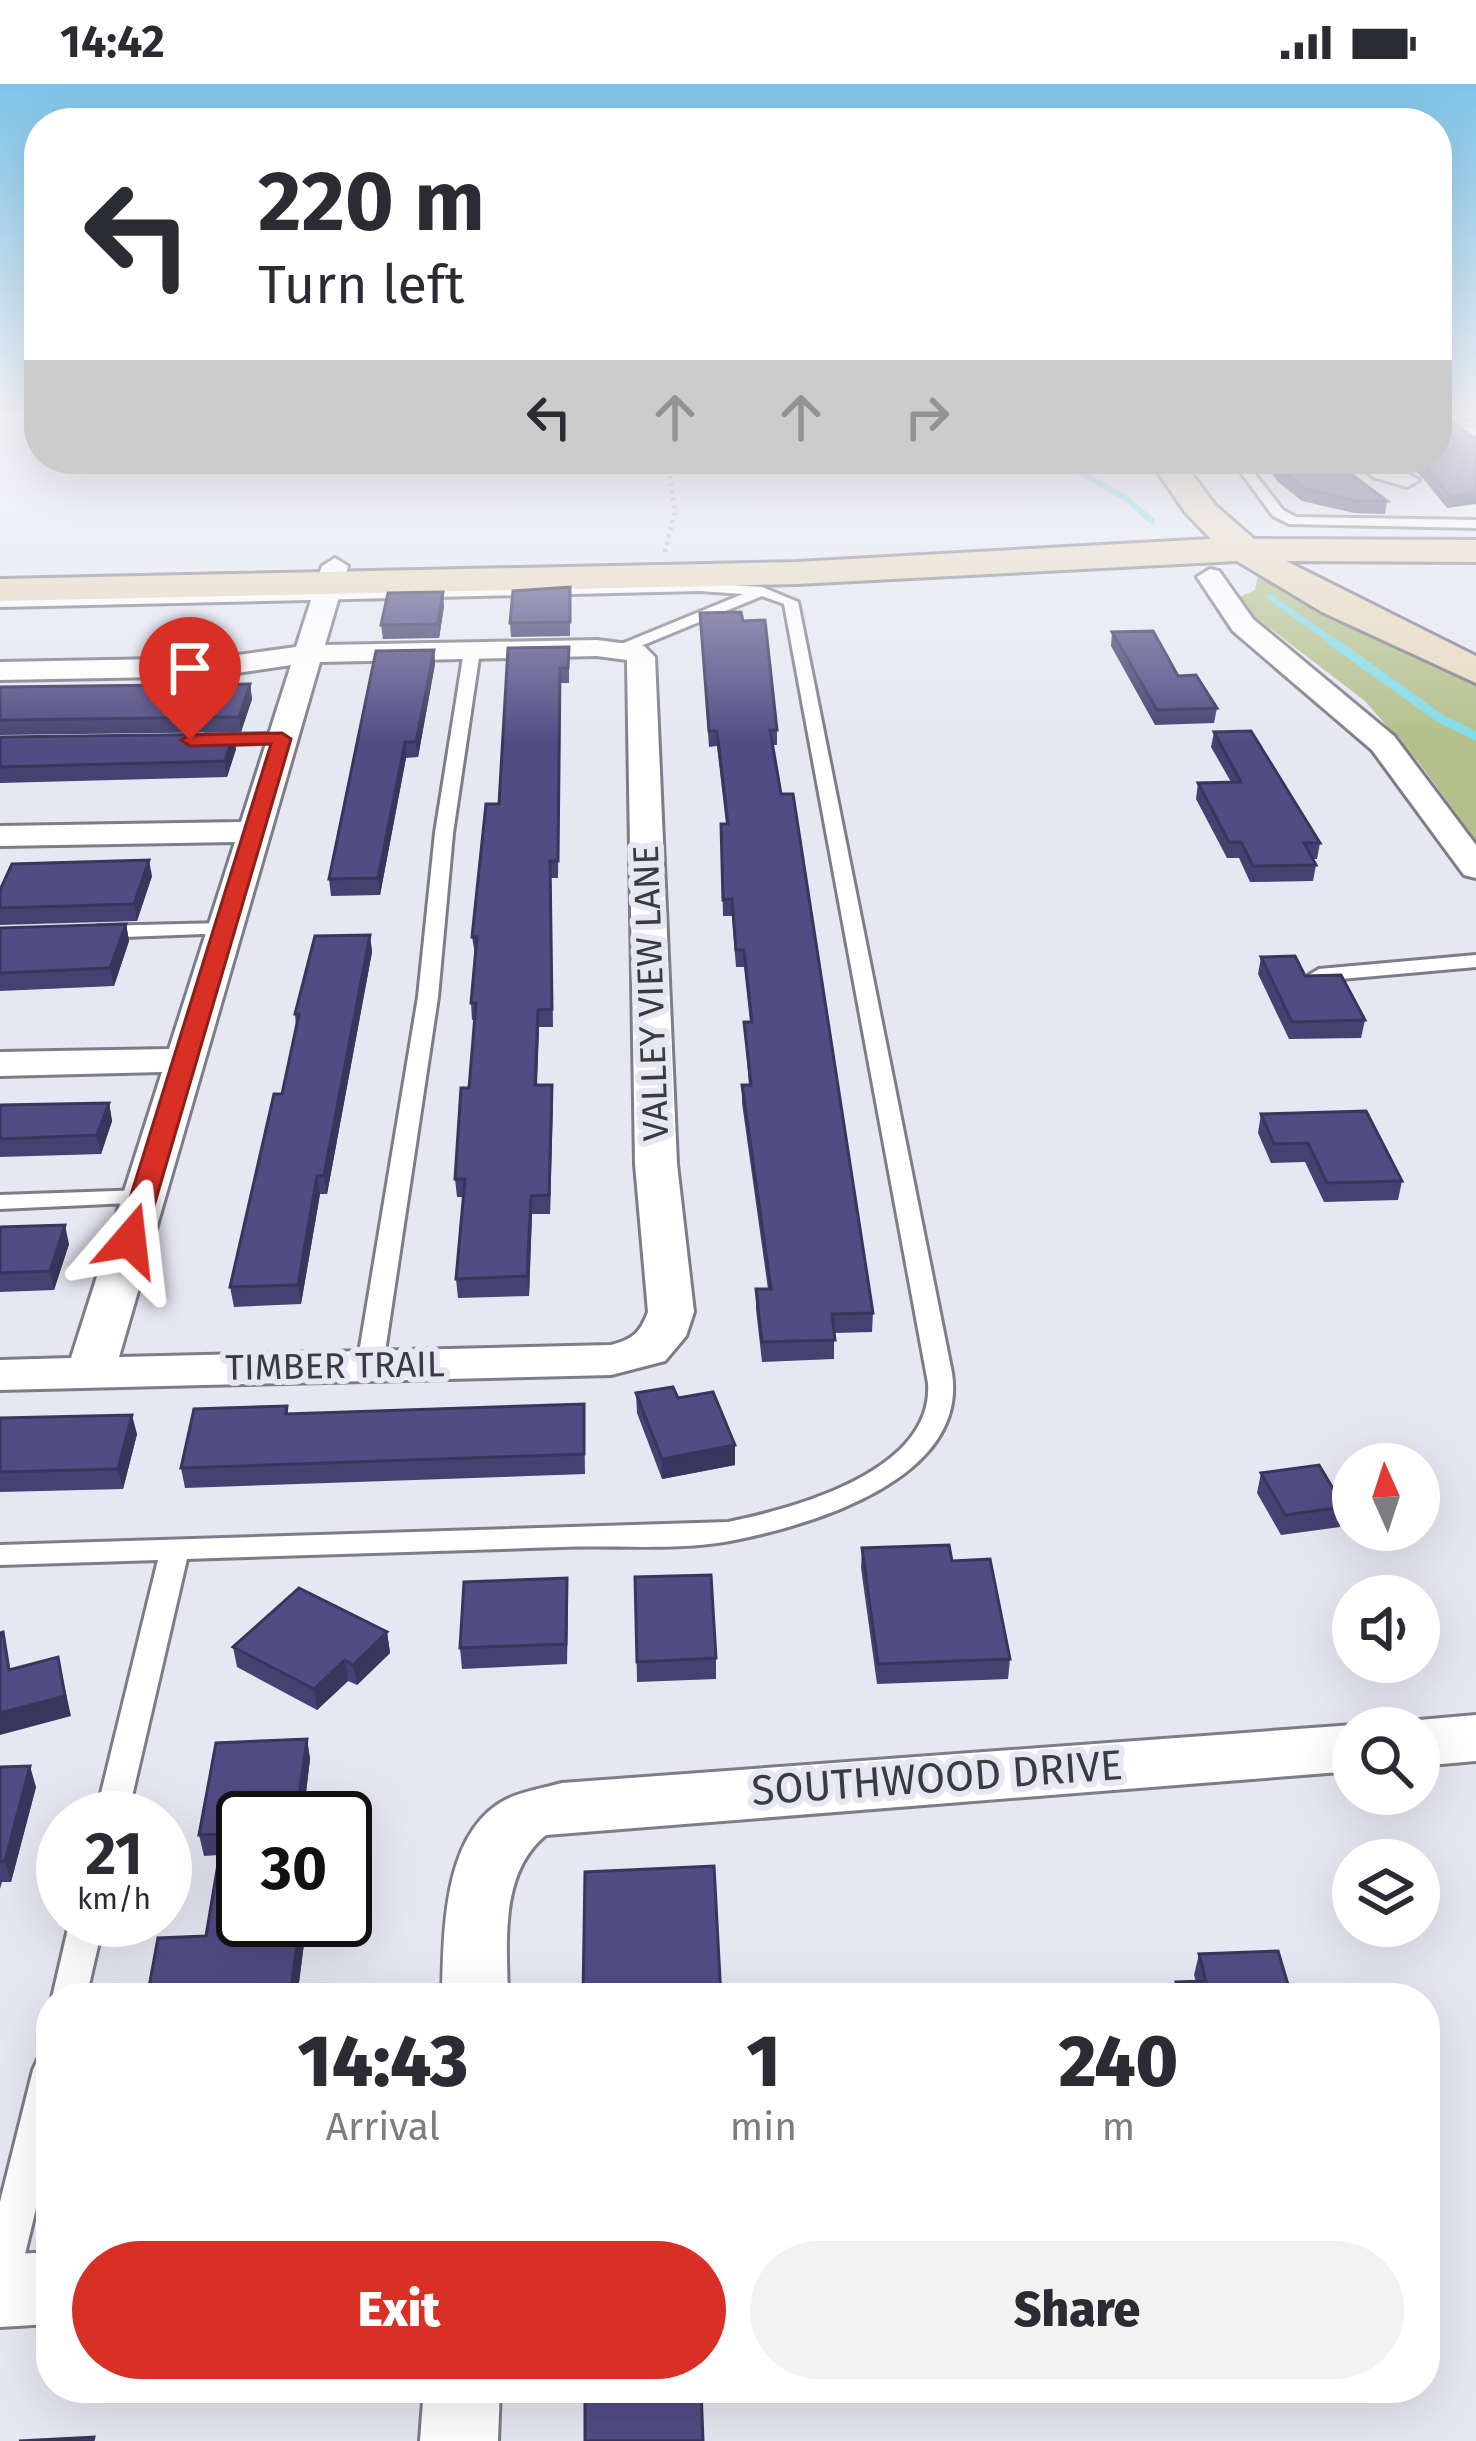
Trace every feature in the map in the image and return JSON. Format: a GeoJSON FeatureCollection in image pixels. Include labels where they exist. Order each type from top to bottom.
{"type":"FeatureCollection","features":[{"type":"Feature","properties":{"kind":"main road"},"geometry":{"type":"LineString","coordinates":[[1230,524],[1476,644]]}},
{"type":"Feature","properties":{"kind":"main road"},"geometry":{"type":"LineString","coordinates":[[1252,524],[1262,543],[1337,602],[1476,670]]}},
{"type":"Feature","properties":{"kind":"main road"},"geometry":{"type":"LineString","coordinates":[[0,590],[329,585],[663,567],[1476,537]]}},
{"type":"Feature","properties":{"kind":"main road"},"geometry":{"type":"LineString","coordinates":[[1262,543],[1476,551]]}},
{"type":"Feature","properties":{"kind":"main road"},"geometry":{"type":"LineString","coordinates":[[1366,589],[1356,578],[1354,560],[1384,550]]}},
{"type":"Feature","properties":{"kind":"main road"},"geometry":{"type":"LineString","coordinates":[[0,573],[329,585]]}},
{"type":"Feature","properties":{"kind":"street"},"geometry":{"type":"LineString","coordinates":[[1210,577],[1243,625],[1383,743],[1476,868]]}},
{"type":"Feature","properties":{"kind":"street"},"geometry":{"type":"LineString","coordinates":[[91,1371],[329,585]]}},
{"type":"Feature","properties":{"kind":"street"},"geometry":{"type":"LineString","coordinates":[[0,671],[216,667],[308,654],[627,651]]}},
{"type":"Feature","properties":{"kind":"street","name":"VALLEY VIEW LANE"},"geometry":{"type":"LineString","coordinates":[[627,651],[641,657],[644,669],[656,1164],[670,1312],[662,1336]]}},
{"type":"Feature","properties":{"kind":"street"},"geometry":{"type":"LineString","coordinates":[[0,836],[253,832]]}},
{"type":"Feature","properties":{"kind":"street"},"geometry":{"type":"LineString","coordinates":[[0,1064],[185,1060]]}},
{"type":"Feature","properties":{"kind":"street","name":"TIMBER TRAIL"},"geometry":{"type":"LineString","coordinates":[[0,1376],[611,1360],[647,1350],[662,1336]]}},
{"type":"Feature","properties":{"kind":"street"},"geometry":{"type":"LineString","coordinates":[[1440,1741],[1476,1738]]}},
{"type":"Feature","properties":{"kind":"street","name":"SOUTHWOOD DRIVE"},"geometry":{"type":"LineString","coordinates":[[475,1983],[476,1914],[488,1866],[504,1838],[524,1818],[562,1807],[1332,1750]]}},
{"type":"Feature","properties":{"kind":"street"},"geometry":{"type":"LineString","coordinates":[[0,2290],[36,2289]]}},
{"type":"Feature","properties":{"kind":"street"},"geometry":{"type":"LineString","coordinates":[[459,2441],[461,2403]]}},
{"type":"Feature","properties":{"kind":"lane"},"geometry":{"type":"LineString","coordinates":[[0,603],[329,585],[700,587],[762,591],[791,602],[942,1393],[938,1418],[926,1440],[880,1478],[761,1526],[728,1532],[0,1555]]}},
{"type":"Feature","properties":{"kind":"lane"},"geometry":{"type":"LineString","coordinates":[[627,651],[762,591]]}},
{"type":"Feature","properties":{"kind":"lane"},"geometry":{"type":"LineString","coordinates":[[370,1365],[428,997],[444,833],[472,651]]}},
{"type":"Feature","properties":{"kind":"lane"},"geometry":{"type":"LineString","coordinates":[[190,740],[282,739]]}},
{"type":"Feature","properties":{"kind":"lane"},"geometry":{"type":"LineString","coordinates":[[67,933],[224,929]]}},
{"type":"Feature","properties":{"kind":"lane"},"geometry":{"type":"LineString","coordinates":[[1319,975],[1476,961]]}},
{"type":"Feature","properties":{"kind":"lane"},"geometry":{"type":"LineString","coordinates":[[0,1202],[144,1197]]}},
{"type":"Feature","properties":{"kind":"lane"},"geometry":{"type":"LineString","coordinates":[[117,1791],[175,1550]]}},
{"type":"Feature","properties":{"kind":"lane"},"geometry":{"type":"LineString","coordinates":[[72,1983],[81,1947]]}},
{"type":"Feature","properties":{"kind":"lane"},"geometry":{"type":"LineString","coordinates":[[0,2278],[36,2131]]}},
{"type":"Feature","properties":{"kind":"path"},"geometry":{"type":"LineString","coordinates":[[663,567],[672,524]]}},
{"type":"Feature","properties":{"kind":"green space"},"geometry":{"type":"Polygon","coordinates":[[[1258,575],[1476,685],[1476,841],[1419,763],[1365,701],[1233,600],[1255,590],[1258,575]]]}},
{"type":"Feature","properties":{"kind":"building"},"geometry":{"type":"Polygon","coordinates":[[[570,587],[570,622],[510,623],[513,591],[570,587]]]}},
{"type":"Feature","properties":{"kind":"building"},"geometry":{"type":"Polygon","coordinates":[[[443,592],[438,624],[381,625],[388,593],[443,592]]]}},
{"type":"Feature","properties":{"kind":"building"},"geometry":{"type":"Polygon","coordinates":[[[741,612],[743,621],[765,620],[777,730],[770,730],[781,794],[793,794],[873,1313],[832,1314],[835,1340],[762,1342],[756,1289],[771,1289],[742,1085],[751,1085],[744,1022],[752,1022],[744,950],[736,950],[732,899],[723,900],[721,824],[728,824],[717,731],[709,731],[700,613],[741,612]]]}},
{"type":"Feature","properties":{"kind":"building"},"geometry":{"type":"Polygon","coordinates":[[[1153,631],[1178,676],[1196,675],[1217,708],[1157,710],[1112,632],[1153,631]]]}},
{"type":"Feature","properties":{"kind":"building"},"geometry":{"type":"Polygon","coordinates":[[[569,647],[568,668],[560,668],[558,861],[550,861],[552,1009],[538,1010],[535,1085],[552,1085],[549,1195],[531,1196],[527,1276],[456,1279],[465,1179],[455,1179],[461,1088],[469,1088],[476,1003],[471,1003],[477,937],[472,937],[486,804],[499,804],[508,648],[569,647]]]}},
{"type":"Feature","properties":{"kind":"building"},"geometry":{"type":"Polygon","coordinates":[[[434,650],[416,742],[405,742],[378,878],[329,879],[376,651],[434,650]]]}},
{"type":"Feature","properties":{"kind":"building"},"geometry":{"type":"Polygon","coordinates":[[[250,684],[239,717],[0,720],[0,687],[250,684]]]}},
{"type":"Feature","properties":{"kind":"building"},"geometry":{"type":"Polygon","coordinates":[[[1251,731],[1320,843],[1304,843],[1316,865],[1253,866],[1241,842],[1229,842],[1198,783],[1241,782],[1214,732],[1251,731]]]}},
{"type":"Feature","properties":{"kind":"building"},"geometry":{"type":"Polygon","coordinates":[[[234,734],[225,761],[0,767],[0,737],[234,734]]]}},
{"type":"Feature","properties":{"kind":"building"},"geometry":{"type":"Polygon","coordinates":[[[149,860],[134,904],[0,908],[0,890],[12,864],[149,860]]]}},
{"type":"Feature","properties":{"kind":"building"},"geometry":{"type":"Polygon","coordinates":[[[126,924],[110,968],[0,973],[0,928],[126,924]]]}},
{"type":"Feature","properties":{"kind":"building"},"geometry":{"type":"Polygon","coordinates":[[[370,935],[298,1285],[230,1287],[274,1094],[282,1094],[299,1014],[295,1014],[315,936],[370,935]]]}},
{"type":"Feature","properties":{"kind":"building"},"geometry":{"type":"Polygon","coordinates":[[[1295,956],[1305,976],[1341,975],[1365,1020],[1292,1022],[1261,957],[1295,956]]]}},
{"type":"Feature","properties":{"kind":"building"},"geometry":{"type":"Polygon","coordinates":[[[109,1103],[97,1135],[0,1139],[0,1105],[109,1103]]]}},
{"type":"Feature","properties":{"kind":"building"},"geometry":{"type":"Polygon","coordinates":[[[1366,1111],[1402,1181],[1327,1183],[1308,1143],[1274,1144],[1261,1114],[1366,1111]]]}},
{"type":"Feature","properties":{"kind":"building"},"geometry":{"type":"Polygon","coordinates":[[[65,1225],[50,1271],[0,1273],[0,1227],[65,1225]]]}},
{"type":"Feature","properties":{"kind":"building"},"geometry":{"type":"Polygon","coordinates":[[[673,1387],[678,1398],[713,1392],[735,1445],[662,1459],[636,1393],[673,1387]]]}},
{"type":"Feature","properties":{"kind":"building"},"geometry":{"type":"Polygon","coordinates":[[[584,1404],[584,1454],[181,1468],[194,1409],[287,1406],[286,1414],[584,1404]]]}},
{"type":"Feature","properties":{"kind":"building"},"geometry":{"type":"Polygon","coordinates":[[[132,1415],[118,1469],[0,1472],[0,1418],[132,1415]]]}},
{"type":"Feature","properties":{"kind":"building"},"geometry":{"type":"Polygon","coordinates":[[[1319,1465],[1332,1487],[1332,1509],[1285,1515],[1261,1473],[1319,1465]]]}},
{"type":"Feature","properties":{"kind":"building"},"geometry":{"type":"Polygon","coordinates":[[[949,1545],[952,1561],[990,1559],[1010,1659],[878,1664],[862,1548],[949,1545]]]}},
{"type":"Feature","properties":{"kind":"building"},"geometry":{"type":"Polygon","coordinates":[[[711,1575],[716,1658],[637,1662],[635,1577],[711,1575]]]}},
{"type":"Feature","properties":{"kind":"building"},"geometry":{"type":"Polygon","coordinates":[[[567,1578],[566,1644],[460,1648],[464,1582],[567,1578]]]}},
{"type":"Feature","properties":{"kind":"building"},"geometry":{"type":"Polygon","coordinates":[[[299,1588],[387,1632],[353,1665],[345,1660],[314,1689],[233,1647],[299,1588]]]}},
{"type":"Feature","properties":{"kind":"building"},"geometry":{"type":"Polygon","coordinates":[[[3,1632],[9,1670],[58,1657],[65,1696],[0,1713],[3,1632]]]}},
{"type":"Feature","properties":{"kind":"building"},"geometry":{"type":"Polygon","coordinates":[[[307,1739],[300,1791],[216,1791],[216,1834],[199,1835],[216,1743],[307,1739]]]}},
{"type":"Feature","properties":{"kind":"building"},"geometry":{"type":"Polygon","coordinates":[[[30,1766],[5,1861],[0,1862],[0,1767],[30,1766]]]}},
{"type":"Feature","properties":{"kind":"building"},"geometry":{"type":"Polygon","coordinates":[[[714,1866],[720,1983],[583,1983],[585,1872],[714,1866]]]}},
{"type":"Feature","properties":{"kind":"building"},"geometry":{"type":"Polygon","coordinates":[[[216,1876],[216,1947],[297,1947],[292,1983],[150,1983],[156,1947],[192,1947],[192,1937],[206,1936],[216,1876]]]}},
{"type":"Feature","properties":{"kind":"building"},"geometry":{"type":"Polygon","coordinates":[[[1278,1951],[1288,1983],[1176,1983],[1206,1981],[1199,1954],[1278,1951]]]}},
{"type":"Feature","properties":{"kind":"building"},"geometry":{"type":"Polygon","coordinates":[[[585,2403],[702,2403],[703,2441],[585,2441],[585,2403]]]}},
{"type":"Feature","properties":{"kind":"building"},"geometry":{"type":"Polygon","coordinates":[[[94,2437],[93,2441],[19,2441],[94,2437]]]}},
{"type":"Feature","properties":{"kind":"waterway"},"geometry":{"type":"LineString","coordinates":[[1270,597],[1336,644]]}},
{"type":"Feature","properties":{"kind":"waterway"},"geometry":{"type":"LineString","coordinates":[[1332,641],[1441,719],[1476,736]]}},
{"type":"Feature","properties":{"kind":"route"},"geometry":{"type":"LineString","coordinates":[[130,1240],[282,739],[190,740]]}}]}
